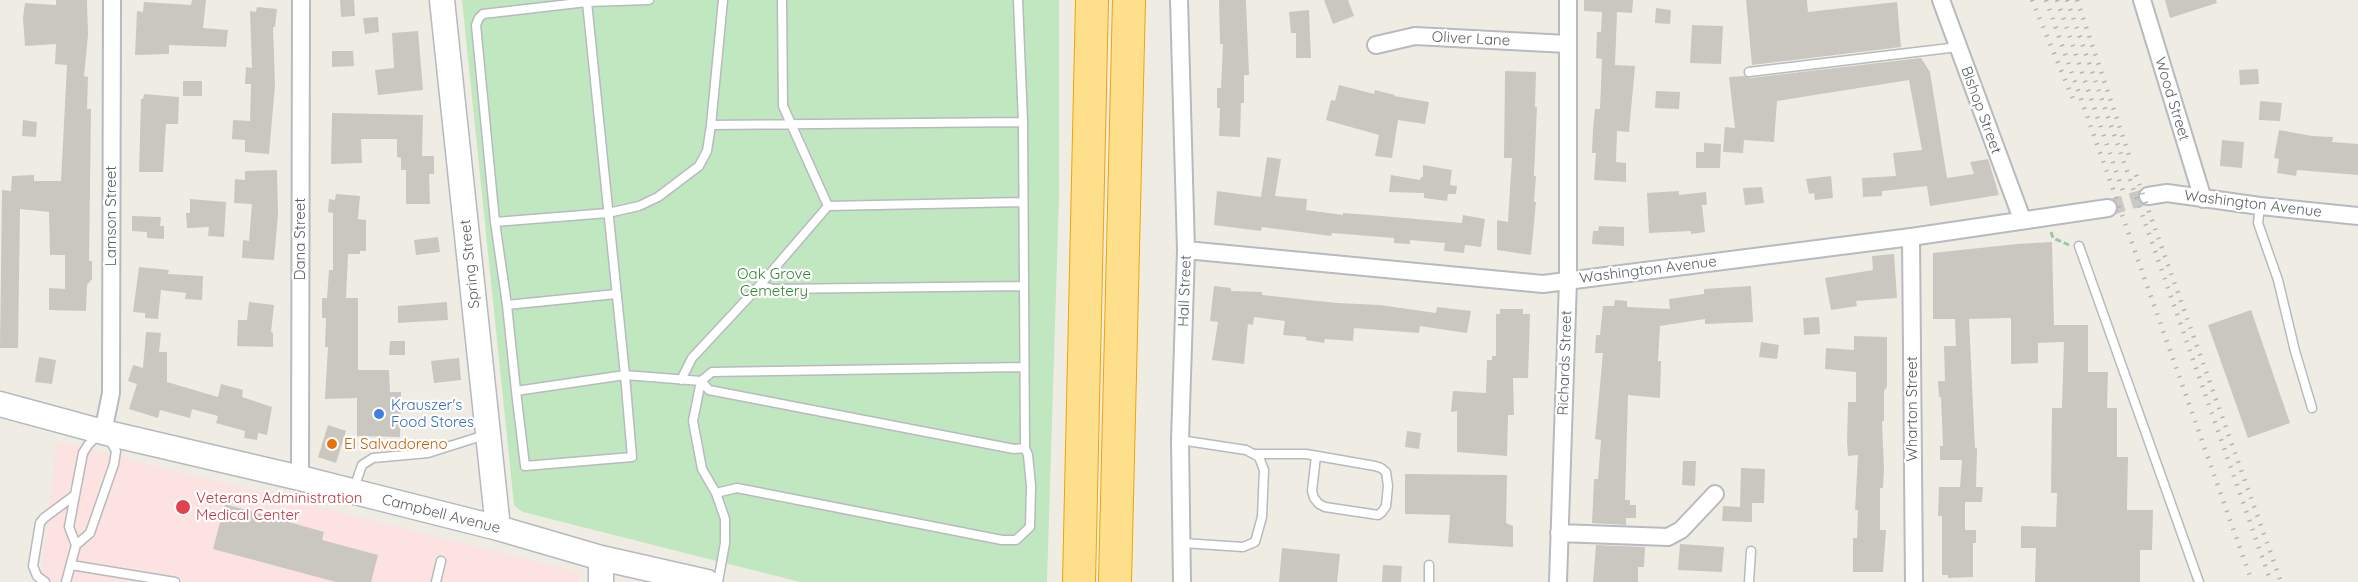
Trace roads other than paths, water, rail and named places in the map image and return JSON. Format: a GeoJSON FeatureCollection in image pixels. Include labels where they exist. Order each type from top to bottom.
{"type":"FeatureCollection","features":[{"type":"Feature","properties":{"kind":"highway"},"geometry":{"type":"LineString","coordinates":[[1079,582],[1092,0]]}},
{"type":"Feature","properties":{"kind":"highway"},"geometry":{"type":"LineString","coordinates":[[1115,582],[1129,0]]}},
{"type":"Feature","properties":{"kind":"main road","name":"Spring Street"},"geometry":{"type":"LineString","coordinates":[[442,0],[498,528]]}},
{"type":"Feature","properties":{"kind":"main road","name":"Campbell Avenue"},"geometry":{"type":"LineString","coordinates":[[0,404],[103,432],[300,478],[498,528],[601,558],[707,582]]}},
{"type":"Feature","properties":{"kind":"main road"},"geometry":{"type":"LineString","coordinates":[[601,558],[601,582]]}},
{"type":"Feature","properties":{"kind":"street","name":"Lamson Street"},"geometry":{"type":"LineString","coordinates":[[103,432],[111,388],[112,0]]}},
{"type":"Feature","properties":{"kind":"street","name":"Dana Street"},"geometry":{"type":"LineString","coordinates":[[300,478],[301,0]]}},
{"type":"Feature","properties":{"kind":"street","name":"Hall Street"},"geometry":{"type":"LineString","coordinates":[[1179,0],[1186,250],[1180,440],[1182,582]]}},
{"type":"Feature","properties":{"kind":"street","name":"Richards Street"},"geometry":{"type":"LineString","coordinates":[[1558,582],[1568,280],[1568,0]]}},
{"type":"Feature","properties":{"kind":"street","name":"Bishop Street"},"geometry":{"type":"LineString","coordinates":[[1941,0],[2022,219]]}},
{"type":"Feature","properties":{"kind":"street","name":"Wood Street"},"geometry":{"type":"LineString","coordinates":[[2142,0],[2202,199]]}},
{"type":"Feature","properties":{"kind":"street","name":"Oliver Lane"},"geometry":{"type":"LineString","coordinates":[[1376,45],[1415,36],[1567,44]]}},
{"type":"Feature","properties":{"kind":"street","name":"Washington Avenue"},"geometry":{"type":"LineString","coordinates":[[2148,196],[2167,193],[2358,216]]}},
{"type":"Feature","properties":{"kind":"street","name":"Washington Avenue"},"geometry":{"type":"LineString","coordinates":[[1186,250],[1544,284],[1911,237],[2108,208]]}},
{"type":"Feature","properties":{"kind":"street","name":"Wharton Street"},"geometry":{"type":"LineString","coordinates":[[1911,237],[1914,582]]}},
{"type":"Feature","properties":{"kind":"street"},"geometry":{"type":"LineString","coordinates":[[1559,533],[1668,537],[1681,530],[1714,494]]}},
{"type":"Feature","properties":{"kind":"lane"},"geometry":{"type":"LineString","coordinates":[[587,1],[632,457],[525,466],[495,222],[476,25],[483,14],[587,1],[649,0]]}},
{"type":"Feature","properties":{"kind":"lane"},"geometry":{"type":"LineString","coordinates":[[495,222],[608,213],[639,206],[658,197],[685,179],[699,166],[707,151],[711,125],[723,0]]}},
{"type":"Feature","properties":{"kind":"lane"},"geometry":{"type":"LineString","coordinates":[[782,0],[783,106],[828,206]]}},
{"type":"Feature","properties":{"kind":"lane"},"geometry":{"type":"LineString","coordinates":[[716,493],[738,488],[1002,540],[1016,540],[1030,527],[1031,486],[1028,455],[1025,448],[1023,367],[1023,122],[1018,0]]}},
{"type":"Feature","properties":{"kind":"lane"},"geometry":{"type":"LineString","coordinates":[[1749,72],[1958,47]]}},
{"type":"Feature","properties":{"kind":"lane"},"geometry":{"type":"LineString","coordinates":[[711,125],[1023,122]]}},
{"type":"Feature","properties":{"kind":"lane"},"geometry":{"type":"LineString","coordinates":[[681,380],[692,358],[760,285],[828,206],[1023,202]]}},
{"type":"Feature","properties":{"kind":"lane"},"geometry":{"type":"LineString","coordinates":[[2260,206],[2258,223],[2278,280],[2312,408]]}},
{"type":"Feature","properties":{"kind":"lane"},"geometry":{"type":"LineString","coordinates":[[2079,246],[2199,582]]}},
{"type":"Feature","properties":{"kind":"lane"},"geometry":{"type":"LineString","coordinates":[[760,285],[773,289],[1023,286]]}},
{"type":"Feature","properties":{"kind":"lane"},"geometry":{"type":"LineString","coordinates":[[507,305],[616,294]]}},
{"type":"Feature","properties":{"kind":"lane"},"geometry":{"type":"LineString","coordinates":[[718,582],[726,529],[725,519],[716,493],[702,469],[693,421],[701,381],[712,372],[1023,367]]}},
{"type":"Feature","properties":{"kind":"lane"},"geometry":{"type":"LineString","coordinates":[[516,391],[625,375],[701,381],[710,390],[1014,449],[1025,448]]}},
{"type":"Feature","properties":{"kind":"lane"},"geometry":{"type":"LineString","coordinates":[[66,582],[76,546],[91,531],[115,462],[116,452],[103,432],[91,441],[84,452],[69,527],[76,546]]}},
{"type":"Feature","properties":{"kind":"lane"},"geometry":{"type":"LineString","coordinates":[[353,491],[362,465],[373,458],[428,453],[488,434]]}},
{"type":"Feature","properties":{"kind":"lane"},"geometry":{"type":"LineString","coordinates":[[1180,440],[1233,446],[1254,454],[1279,453],[1316,456],[1376,466],[1386,472],[1386,507],[1378,515],[1325,507],[1319,504],[1312,491],[1316,456]]}},
{"type":"Feature","properties":{"kind":"lane"},"geometry":{"type":"LineString","coordinates":[[1183,543],[1242,546],[1255,542],[1262,517],[1264,470],[1262,462],[1254,454]]}},
{"type":"Feature","properties":{"kind":"lane"},"geometry":{"type":"LineString","coordinates":[[45,582],[37,576],[33,566],[40,523],[75,495]]}},
{"type":"Feature","properties":{"kind":"lane"},"geometry":{"type":"LineString","coordinates":[[1749,582],[1751,551]]}},
{"type":"Feature","properties":{"kind":"lane"},"geometry":{"type":"LineString","coordinates":[[436,582],[441,561]]}},
{"type":"Feature","properties":{"kind":"lane"},"geometry":{"type":"LineString","coordinates":[[71,564],[175,582]]}},
{"type":"Feature","properties":{"kind":"lane"},"geometry":{"type":"LineString","coordinates":[[1429,565],[1429,582]]}},
{"type":"Feature","properties":{"kind":"tunnel"},"geometry":{"type":"LineString","coordinates":[[2108,208],[2148,196]]}},
{"type":"Feature","properties":{"kind":"railway"},"geometry":{"type":"LineString","coordinates":[[2032,0],[2073,99]]}},
{"type":"Feature","properties":{"kind":"railway"},"geometry":{"type":"LineString","coordinates":[[2046,0],[2252,582]]}},
{"type":"Feature","properties":{"kind":"railway"},"geometry":{"type":"LineString","coordinates":[[2057,0],[2124,194]]}},
{"type":"Feature","properties":{"kind":"railway"},"geometry":{"type":"LineString","coordinates":[[2067,0],[2271,582]]}},
{"type":"Feature","properties":{"kind":"railway"},"geometry":{"type":"LineString","coordinates":[[2077,0],[2129,155]]}},
{"type":"Feature","properties":{"kind":"railway"},"geometry":{"type":"LineString","coordinates":[[2136,175],[2281,582]]}},
{"type":"Feature","properties":{"kind":"place","name":"Krauszer's Food Stores"},"geometry":{"type":"Point","coordinates":[379,414]}},
{"type":"Feature","properties":{"kind":"place","name":"El Salvadoreno"},"geometry":{"type":"Point","coordinates":[332,444]}},
{"type":"Feature","properties":{"kind":"place","name":"Veterans Administration Medical Center"},"geometry":{"type":"Point","coordinates":[183,507]}},
{"type":"Feature","properties":{"kind":"park label","name":"Oak Grove Cemetery"},"geometry":{"type":"Point","coordinates":[774,282]}}]}
